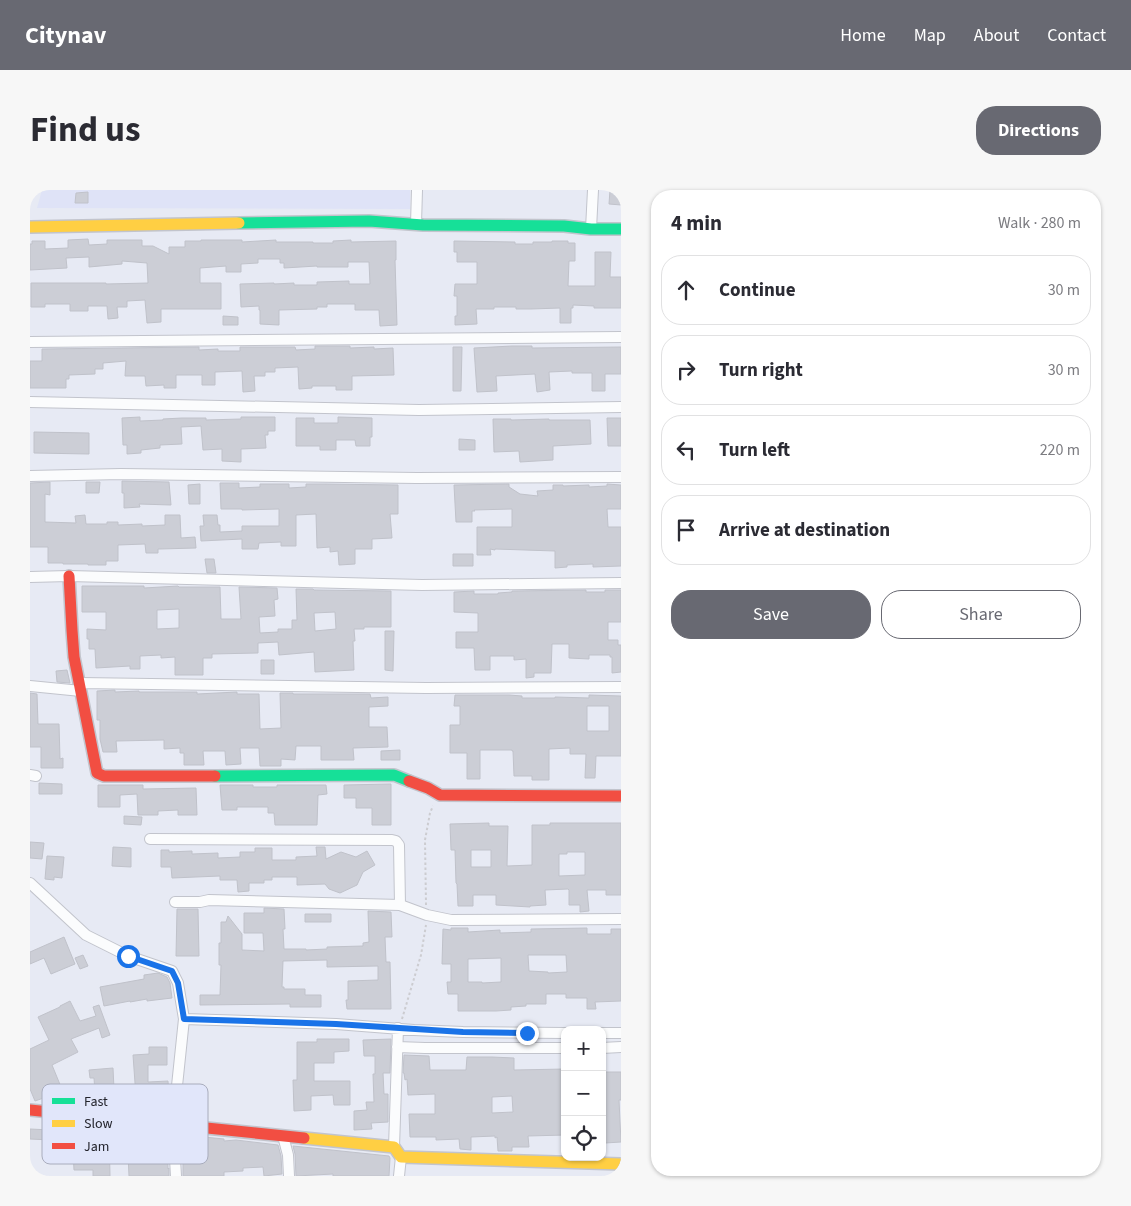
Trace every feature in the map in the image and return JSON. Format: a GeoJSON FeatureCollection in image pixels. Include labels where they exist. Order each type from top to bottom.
{"type":"FeatureCollection","features":[{"type":"Feature","properties":{"kind":"street"},"geometry":{"type":"LineString","coordinates":[[416,224],[417,190]]}},
{"type":"Feature","properties":{"kind":"street"},"geometry":{"type":"LineString","coordinates":[[591,229],[593,190]]}},
{"type":"Feature","properties":{"kind":"street"},"geometry":{"type":"LineString","coordinates":[[30,227],[369,221],[416,224],[564,226],[621,230]]}},
{"type":"Feature","properties":{"kind":"street"},"geometry":{"type":"LineString","coordinates":[[30,342],[621,337]]}},
{"type":"Feature","properties":{"kind":"street"},"geometry":{"type":"LineString","coordinates":[[30,402],[419,410],[621,407]]}},
{"type":"Feature","properties":{"kind":"street"},"geometry":{"type":"LineString","coordinates":[[30,476],[121,474],[417,478],[621,478]]}},
{"type":"Feature","properties":{"kind":"street"},"geometry":{"type":"LineString","coordinates":[[30,577],[69,576],[422,585],[621,583]]}},
{"type":"Feature","properties":{"kind":"street"},"geometry":{"type":"LineString","coordinates":[[69,576],[72,641],[76,669],[97,773],[104,776],[394,775],[428,788],[440,795],[621,796]]}},
{"type":"Feature","properties":{"kind":"street"},"geometry":{"type":"LineString","coordinates":[[30,686],[621,687]]}},
{"type":"Feature","properties":{"kind":"street"},"geometry":{"type":"LineString","coordinates":[[150,840],[396,841],[399,845],[400,905]]}},
{"type":"Feature","properties":{"kind":"street"},"geometry":{"type":"LineString","coordinates":[[32,888],[86,935],[128,956],[172,971],[178,983],[184,1019],[177,1084]]}},
{"type":"Feature","properties":{"kind":"street"},"geometry":{"type":"LineString","coordinates":[[175,902],[209,900],[400,905],[427,915],[451,920],[621,919]]}},
{"type":"Feature","properties":{"kind":"street"},"geometry":{"type":"LineString","coordinates":[[184,1019],[336,1024],[463,1032],[561,1033]]}},
{"type":"Feature","properties":{"kind":"street"},"geometry":{"type":"LineString","coordinates":[[398,1028],[394,1147],[401,1157],[399,1176]]}},
{"type":"Feature","properties":{"kind":"street"},"geometry":{"type":"LineString","coordinates":[[606,1033],[621,1033]]}},
{"type":"Feature","properties":{"kind":"street"},"geometry":{"type":"LineString","coordinates":[[397,1047],[561,1048]]}},
{"type":"Feature","properties":{"kind":"street"},"geometry":{"type":"LineString","coordinates":[[606,1048],[621,1048]]}},
{"type":"Feature","properties":{"kind":"street"},"geometry":{"type":"LineString","coordinates":[[208,1128],[394,1147]]}},
{"type":"Feature","properties":{"kind":"street"},"geometry":{"type":"LineString","coordinates":[[284,1136],[288,1155],[289,1176]]}},
{"type":"Feature","properties":{"kind":"street"},"geometry":{"type":"LineString","coordinates":[[401,1157],[621,1164]]}},
{"type":"Feature","properties":{"kind":"shaded area"},"geometry":{"type":"Polygon","coordinates":[[[42,190],[410,190],[410,209],[37,208],[42,190]]]}},
{"type":"Feature","properties":{"kind":"building"},"geometry":{"type":"Polygon","coordinates":[[[610,190],[621,190],[621,205],[609,204],[610,190]]]}},
{"type":"Feature","properties":{"kind":"building"},"geometry":{"type":"Polygon","coordinates":[[[88,192],[88,203],[75,203],[76,193],[88,192]]]}},
{"type":"Feature","properties":{"kind":"building"},"geometry":{"type":"Polygon","coordinates":[[[88,239],[89,245],[107,244],[107,240],[142,240],[142,246],[153,246],[169,254],[169,247],[185,247],[185,241],[201,240],[242,240],[242,242],[276,240],[276,242],[313,243],[333,243],[333,241],[351,240],[351,242],[396,241],[397,325],[380,326],[379,310],[355,310],[355,304],[327,304],[327,307],[317,307],[317,309],[279,310],[279,325],[260,324],[259,306],[241,307],[240,284],[294,283],[294,285],[317,285],[317,282],[349,281],[349,284],[370,284],[369,262],[348,262],[348,267],[284,268],[284,263],[280,263],[280,259],[258,259],[258,263],[241,264],[241,272],[226,272],[226,266],[200,268],[200,283],[221,283],[221,309],[161,309],[161,322],[147,323],[145,300],[127,301],[127,307],[117,307],[118,318],[108,319],[107,306],[88,306],[88,311],[70,311],[70,304],[45,304],[45,307],[31,307],[31,283],[148,283],[147,263],[122,261],[122,264],[89,267],[89,257],[66,258],[67,268],[30,270],[30,244],[32,244],[32,241],[45,241],[45,249],[68,248],[68,240],[88,239]]]}},
{"type":"Feature","properties":{"kind":"building"},"geometry":{"type":"Polygon","coordinates":[[[454,241],[515,242],[515,244],[552,241],[575,243],[575,261],[569,261],[568,286],[595,286],[595,252],[611,252],[610,277],[621,277],[621,308],[594,308],[594,306],[573,305],[573,308],[571,308],[571,323],[560,323],[560,308],[516,309],[516,307],[494,307],[494,309],[476,309],[477,324],[455,325],[457,296],[454,296],[455,284],[477,284],[477,262],[457,262],[457,252],[454,252],[454,241]]]}},
{"type":"Feature","properties":{"kind":"building"},"geometry":{"type":"Polygon","coordinates":[[[223,316],[238,317],[238,325],[223,325],[223,316]]]}},
{"type":"Feature","properties":{"kind":"building"},"geometry":{"type":"Polygon","coordinates":[[[315,346],[393,348],[394,375],[352,376],[352,390],[336,390],[336,386],[312,386],[312,388],[299,389],[298,367],[275,368],[275,372],[265,372],[265,376],[254,376],[255,391],[243,392],[242,371],[215,372],[215,385],[202,385],[202,375],[176,375],[176,388],[164,388],[164,385],[146,386],[145,376],[125,376],[126,361],[103,363],[103,369],[95,369],[95,374],[69,375],[69,379],[66,379],[66,388],[30,388],[30,361],[42,361],[42,349],[199,347],[199,350],[240,351],[240,347],[295,347],[296,350],[315,349],[315,346]]]}},
{"type":"Feature","properties":{"kind":"building"},"geometry":{"type":"Polygon","coordinates":[[[532,346],[532,348],[621,347],[621,374],[605,374],[605,391],[592,391],[592,373],[572,373],[572,371],[549,372],[550,390],[537,392],[535,374],[496,376],[497,391],[477,392],[474,348],[532,346]]]}},
{"type":"Feature","properties":{"kind":"building"},"geometry":{"type":"Polygon","coordinates":[[[453,347],[462,347],[461,391],[453,391],[453,347]]]}},
{"type":"Feature","properties":{"kind":"building"},"geometry":{"type":"Polygon","coordinates":[[[140,417],[140,421],[182,418],[206,418],[206,420],[275,417],[275,431],[268,431],[268,435],[265,435],[266,448],[241,449],[241,462],[222,461],[222,449],[203,450],[201,426],[181,427],[182,444],[160,445],[160,448],[141,450],[141,453],[127,454],[127,445],[123,445],[122,418],[140,417]]]}},
{"type":"Feature","properties":{"kind":"building"},"geometry":{"type":"Polygon","coordinates":[[[338,417],[372,418],[370,446],[356,446],[355,440],[336,440],[336,450],[320,450],[320,446],[296,446],[296,418],[314,418],[314,423],[338,423],[338,417]]]}},
{"type":"Feature","properties":{"kind":"building"},"geometry":{"type":"Polygon","coordinates":[[[607,418],[621,418],[621,446],[608,446],[607,418]]]}},
{"type":"Feature","properties":{"kind":"building"},"geometry":{"type":"Polygon","coordinates":[[[493,419],[590,420],[591,444],[553,446],[553,460],[520,462],[519,451],[494,452],[493,419]]]}},
{"type":"Feature","properties":{"kind":"building"},"geometry":{"type":"Polygon","coordinates":[[[34,432],[89,433],[89,454],[34,453],[34,432]]]}},
{"type":"Feature","properties":{"kind":"building"},"geometry":{"type":"Polygon","coordinates":[[[459,439],[475,440],[475,450],[459,450],[459,439]]]}},
{"type":"Feature","properties":{"kind":"building"},"geometry":{"type":"Polygon","coordinates":[[[122,481],[169,482],[171,505],[139,504],[140,507],[124,508],[122,481]]]}},
{"type":"Feature","properties":{"kind":"building"},"geometry":{"type":"Polygon","coordinates":[[[50,482],[50,495],[45,494],[45,522],[76,523],[75,516],[85,515],[86,524],[118,522],[118,525],[165,525],[165,515],[180,515],[181,538],[195,537],[196,548],[158,549],[158,553],[146,553],[145,544],[118,545],[118,561],[106,561],[106,565],[48,563],[48,547],[30,547],[30,483],[50,482]]]}},
{"type":"Feature","properties":{"kind":"building"},"geometry":{"type":"Polygon","coordinates":[[[86,482],[100,482],[99,493],[86,493],[86,482]]]}},
{"type":"Feature","properties":{"kind":"building"},"geometry":{"type":"Polygon","coordinates":[[[220,483],[239,483],[239,488],[260,487],[260,484],[289,484],[289,488],[306,487],[306,484],[398,485],[398,514],[390,514],[392,538],[372,539],[372,549],[355,549],[355,564],[339,565],[338,551],[330,552],[330,547],[317,548],[316,514],[296,515],[296,546],[281,546],[281,542],[259,543],[258,549],[242,549],[242,539],[201,541],[200,526],[204,526],[203,515],[217,515],[220,532],[242,531],[242,526],[279,526],[279,509],[221,509],[220,483]]]}},
{"type":"Feature","properties":{"kind":"building"},"geometry":{"type":"Polygon","coordinates":[[[200,484],[200,504],[189,504],[188,485],[200,484]]]}},
{"type":"Feature","properties":{"kind":"building"},"geometry":{"type":"Polygon","coordinates":[[[509,484],[509,487],[520,494],[538,496],[537,491],[553,490],[553,485],[589,485],[589,487],[607,486],[607,484],[621,485],[621,509],[607,509],[608,527],[621,527],[621,566],[593,567],[593,564],[567,565],[567,567],[555,568],[555,551],[490,549],[491,555],[477,555],[477,527],[512,527],[512,509],[474,510],[472,511],[472,522],[456,522],[454,485],[509,484]]]}},
{"type":"Feature","properties":{"kind":"building"},"geometry":{"type":"Polygon","coordinates":[[[453,554],[473,554],[473,566],[453,566],[453,554]]]}},
{"type":"Feature","properties":{"kind":"building"},"geometry":{"type":"Polygon","coordinates":[[[205,559],[214,559],[216,573],[207,573],[205,559]]]}},
{"type":"Feature","properties":{"kind":"building"},"geometry":{"type":"Polygon","coordinates":[[[82,586],[144,586],[144,588],[178,586],[220,587],[221,619],[241,619],[239,587],[277,588],[278,599],[274,600],[275,616],[259,617],[260,633],[278,632],[278,629],[292,629],[292,620],[297,620],[296,589],[391,591],[391,627],[354,629],[354,670],[315,672],[314,652],[279,655],[278,642],[258,643],[258,653],[212,654],[212,658],[203,658],[203,675],[175,675],[175,657],[161,658],[161,655],[140,656],[140,669],[130,669],[130,666],[96,668],[95,649],[89,649],[87,629],[106,630],[106,612],[82,612],[82,586]],[[179,609],[157,610],[157,629],[179,628],[179,609]],[[335,612],[314,613],[315,631],[336,629],[335,612]]]}},
{"type":"Feature","properties":{"kind":"building"},"geometry":{"type":"Polygon","coordinates":[[[586,590],[586,592],[605,592],[605,590],[621,590],[621,622],[608,622],[608,640],[618,640],[618,645],[621,645],[621,672],[612,673],[612,657],[610,655],[589,655],[589,659],[569,658],[569,644],[552,644],[551,673],[534,673],[534,677],[526,678],[526,659],[514,660],[514,656],[490,656],[490,670],[475,670],[474,648],[456,648],[456,632],[478,632],[478,613],[454,612],[454,592],[474,591],[474,594],[498,594],[512,591],[586,590]]]}},
{"type":"Feature","properties":{"kind":"building"},"geometry":{"type":"Polygon","coordinates":[[[385,631],[394,631],[393,671],[385,670],[385,631]]]}},
{"type":"Feature","properties":{"kind":"building"},"geometry":{"type":"Polygon","coordinates":[[[261,660],[274,660],[274,674],[261,674],[261,660]]]}},
{"type":"Feature","properties":{"kind":"building"},"geometry":{"type":"Polygon","coordinates":[[[67,670],[70,683],[57,682],[56,671],[67,670]]]}},
{"type":"Feature","properties":{"kind":"building"},"geometry":{"type":"Polygon","coordinates":[[[115,690],[115,692],[197,692],[197,694],[237,692],[237,694],[259,694],[260,729],[281,728],[280,693],[370,694],[371,698],[388,697],[388,706],[369,707],[369,727],[387,727],[388,747],[353,748],[354,760],[321,760],[321,746],[296,746],[295,760],[281,759],[281,766],[260,766],[259,748],[240,748],[241,764],[226,765],[225,751],[203,751],[204,765],[184,765],[184,753],[180,753],[180,748],[164,749],[164,740],[116,741],[117,752],[103,752],[100,739],[100,720],[97,720],[97,691],[115,690]]]}},
{"type":"Feature","properties":{"kind":"building"},"geometry":{"type":"Polygon","coordinates":[[[30,693],[37,694],[38,724],[59,724],[60,759],[63,758],[63,768],[41,768],[41,747],[30,747],[30,693]]]}},
{"type":"Feature","properties":{"kind":"building"},"geometry":{"type":"Polygon","coordinates":[[[455,695],[509,695],[522,696],[522,698],[589,698],[589,695],[621,696],[621,756],[596,756],[595,778],[585,778],[586,754],[570,754],[570,748],[549,749],[549,780],[532,780],[532,776],[514,776],[512,750],[480,750],[480,779],[467,779],[467,753],[450,753],[450,725],[460,725],[460,706],[454,706],[455,695]],[[587,706],[587,731],[609,731],[609,706],[587,706]]]}},
{"type":"Feature","properties":{"kind":"building"},"geometry":{"type":"Polygon","coordinates":[[[400,750],[400,760],[381,760],[381,751],[400,750]]]}},
{"type":"Feature","properties":{"kind":"building"},"geometry":{"type":"Polygon","coordinates":[[[39,783],[62,784],[62,794],[39,794],[39,783]]]}},
{"type":"Feature","properties":{"kind":"building"},"geometry":{"type":"Polygon","coordinates":[[[391,784],[391,825],[372,825],[372,808],[356,808],[356,798],[344,798],[344,785],[391,784]]]}},
{"type":"Feature","properties":{"kind":"building"},"geometry":{"type":"Polygon","coordinates":[[[98,785],[143,785],[143,789],[196,788],[197,815],[178,815],[178,810],[158,811],[158,815],[138,815],[137,794],[120,795],[120,807],[98,807],[98,785]]]}},
{"type":"Feature","properties":{"kind":"building"},"geometry":{"type":"Polygon","coordinates":[[[220,785],[277,787],[277,785],[326,785],[327,794],[318,795],[317,825],[275,825],[274,813],[268,813],[268,807],[237,807],[237,810],[222,810],[220,785]]]}},
{"type":"Feature","properties":{"kind":"building"},"geometry":{"type":"Polygon","coordinates":[[[124,816],[142,817],[141,825],[124,824],[124,816]]]}},
{"type":"Feature","properties":{"kind":"building"},"geometry":{"type":"Polygon","coordinates":[[[489,823],[489,826],[508,826],[507,866],[532,865],[532,825],[550,825],[550,823],[621,823],[621,895],[606,895],[606,890],[587,890],[589,911],[580,912],[580,905],[569,905],[568,889],[545,890],[546,905],[530,907],[496,905],[496,895],[473,895],[473,906],[458,906],[455,850],[451,850],[450,824],[489,823]],[[471,850],[471,867],[491,867],[491,850],[471,850]],[[567,852],[567,854],[559,854],[559,876],[585,875],[585,852],[567,852]]]}},
{"type":"Feature","properties":{"kind":"building"},"geometry":{"type":"Polygon","coordinates":[[[30,842],[44,843],[42,859],[30,858],[30,842]]]}},
{"type":"Feature","properties":{"kind":"building"},"geometry":{"type":"Polygon","coordinates":[[[113,847],[131,848],[131,867],[112,866],[113,847]]]}},
{"type":"Feature","properties":{"kind":"building"},"geometry":{"type":"Polygon","coordinates":[[[316,847],[325,847],[326,859],[341,852],[356,857],[367,851],[375,865],[363,872],[357,885],[340,893],[329,889],[325,884],[297,885],[297,877],[272,877],[272,880],[264,880],[264,883],[249,883],[249,891],[238,892],[237,880],[220,880],[220,876],[172,878],[171,867],[161,867],[161,850],[169,850],[169,852],[192,851],[192,854],[218,853],[218,858],[240,857],[240,852],[255,852],[255,848],[272,848],[272,860],[296,860],[296,857],[317,856],[316,847]]]}},
{"type":"Feature","properties":{"kind":"building"},"geometry":{"type":"Polygon","coordinates":[[[47,856],[64,857],[62,878],[54,877],[54,880],[45,879],[47,856]]]}},
{"type":"Feature","properties":{"kind":"building"},"geometry":{"type":"Polygon","coordinates":[[[264,908],[284,909],[284,949],[306,950],[327,949],[327,947],[363,946],[363,943],[369,942],[368,911],[391,912],[392,937],[385,937],[386,962],[390,962],[391,1009],[347,1009],[348,981],[378,980],[378,966],[327,967],[327,960],[283,961],[282,987],[284,989],[305,989],[305,995],[321,995],[321,1007],[290,1007],[290,1004],[200,1005],[200,995],[220,995],[221,965],[219,965],[219,943],[221,943],[221,922],[226,922],[228,916],[242,934],[242,950],[264,951],[263,933],[244,933],[244,913],[264,913],[264,908]]]}},
{"type":"Feature","properties":{"kind":"building"},"geometry":{"type":"Polygon","coordinates":[[[177,909],[198,909],[199,956],[176,956],[177,909]]]}},
{"type":"Feature","properties":{"kind":"building"},"geometry":{"type":"Polygon","coordinates":[[[305,914],[331,914],[331,922],[305,922],[305,914]]]}},
{"type":"Feature","properties":{"kind":"building"},"geometry":{"type":"Polygon","coordinates":[[[451,928],[468,928],[468,932],[500,930],[500,933],[531,932],[531,929],[587,928],[587,934],[611,934],[611,929],[621,929],[621,1001],[595,1002],[596,1009],[587,1009],[587,998],[566,998],[566,994],[546,994],[546,1004],[526,1004],[526,1006],[511,1007],[511,1010],[458,1011],[458,994],[448,994],[447,982],[451,982],[451,964],[442,964],[443,929],[451,930],[451,928]],[[528,955],[529,971],[567,972],[566,955],[528,955]],[[501,958],[468,959],[468,982],[501,982],[501,958]]]}},
{"type":"Feature","properties":{"kind":"building"},"geometry":{"type":"Polygon","coordinates":[[[64,937],[75,964],[51,974],[44,958],[30,964],[30,952],[64,937]]]}},
{"type":"Feature","properties":{"kind":"building"},"geometry":{"type":"Polygon","coordinates":[[[83,955],[88,966],[80,969],[75,958],[83,955]]]}},
{"type":"Feature","properties":{"kind":"building"},"geometry":{"type":"Polygon","coordinates":[[[158,973],[167,977],[170,983],[172,998],[130,1001],[104,1006],[100,987],[144,979],[144,975],[158,973]]]}},
{"type":"Feature","properties":{"kind":"building"},"geometry":{"type":"Polygon","coordinates":[[[70,1001],[80,1021],[96,1016],[93,1007],[99,1005],[110,1035],[102,1038],[99,1028],[71,1039],[78,1052],[52,1065],[60,1084],[42,1084],[42,1099],[35,1101],[30,1089],[30,1049],[49,1040],[38,1017],[70,1001]]]}},
{"type":"Feature","properties":{"kind":"building"},"geometry":{"type":"Polygon","coordinates":[[[317,1039],[349,1039],[349,1051],[334,1052],[334,1063],[314,1063],[314,1081],[350,1081],[350,1105],[334,1105],[333,1095],[311,1096],[311,1110],[294,1111],[293,1080],[297,1080],[297,1042],[317,1042],[317,1039]]]}},
{"type":"Feature","properties":{"kind":"building"},"geometry":{"type":"Polygon","coordinates":[[[391,1039],[390,1073],[383,1073],[384,1094],[388,1094],[388,1122],[371,1123],[372,1129],[354,1130],[354,1111],[367,1110],[366,1102],[374,1102],[373,1074],[375,1074],[375,1056],[364,1056],[363,1040],[391,1039]]]}},
{"type":"Feature","properties":{"kind":"building"},"geometry":{"type":"Polygon","coordinates":[[[149,1047],[167,1047],[167,1065],[148,1065],[148,1082],[168,1081],[168,1084],[135,1084],[133,1055],[149,1054],[149,1047]]]}},
{"type":"Feature","properties":{"kind":"building"},"geometry":{"type":"Polygon","coordinates":[[[404,1055],[429,1056],[430,1070],[466,1070],[467,1057],[514,1058],[514,1070],[561,1069],[561,1135],[528,1136],[529,1147],[512,1147],[512,1151],[498,1151],[497,1137],[495,1138],[495,1136],[471,1137],[471,1150],[460,1149],[459,1139],[436,1140],[436,1137],[410,1137],[409,1114],[435,1114],[435,1094],[408,1095],[407,1079],[405,1080],[404,1055]],[[512,1096],[492,1097],[492,1113],[513,1112],[512,1096]]]}},
{"type":"Feature","properties":{"kind":"building"},"geometry":{"type":"Polygon","coordinates":[[[113,1068],[114,1084],[94,1084],[94,1078],[90,1078],[89,1070],[113,1068]]]}},
{"type":"Feature","properties":{"kind":"building"},"geometry":{"type":"Polygon","coordinates":[[[606,1072],[621,1072],[621,1100],[619,1100],[621,1142],[606,1143],[606,1072]]]}},
{"type":"Feature","properties":{"kind":"building"},"geometry":{"type":"Polygon","coordinates":[[[30,1129],[42,1130],[42,1140],[30,1139],[30,1129]]]}},
{"type":"Feature","properties":{"kind":"building"},"geometry":{"type":"Polygon","coordinates":[[[208,1137],[224,1139],[224,1141],[236,1140],[278,1145],[281,1156],[282,1174],[264,1176],[263,1167],[243,1168],[243,1171],[224,1172],[224,1176],[183,1176],[183,1164],[208,1164],[208,1137]]]}},
{"type":"Feature","properties":{"kind":"building"},"geometry":{"type":"Polygon","coordinates":[[[293,1146],[389,1156],[389,1176],[333,1176],[333,1174],[296,1176],[293,1146]]]}},
{"type":"Feature","properties":{"kind":"building"},"geometry":{"type":"Polygon","coordinates":[[[74,1164],[110,1164],[110,1176],[93,1176],[93,1170],[74,1170],[74,1164]]]}},
{"type":"Feature","properties":{"kind":"building"},"geometry":{"type":"Polygon","coordinates":[[[128,1164],[168,1164],[169,1168],[169,1176],[129,1176],[128,1164]]]}},
{"type":"Feature","properties":{"kind":"traffic: fast"},"geometry":{"type":"LineString","coordinates":[[239,223],[369,221],[423,225],[564,226],[591,229],[621,229]]}},
{"type":"Feature","properties":{"kind":"traffic: fast"},"geometry":{"type":"LineString","coordinates":[[215,776],[394,775],[409,781]]}},
{"type":"Feature","properties":{"kind":"traffic: slow"},"geometry":{"type":"LineString","coordinates":[[30,227],[239,223]]}},
{"type":"Feature","properties":{"kind":"traffic: slow"},"geometry":{"type":"LineString","coordinates":[[304,1138],[394,1147],[401,1157],[621,1164]]}},
{"type":"Feature","properties":{"kind":"traffic: jam"},"geometry":{"type":"LineString","coordinates":[[69,576],[74,657],[97,773],[104,776],[215,776]]}},
{"type":"Feature","properties":{"kind":"traffic: jam"},"geometry":{"type":"LineString","coordinates":[[409,781],[440,795],[621,796]]}},
{"type":"Feature","properties":{"kind":"traffic: jam"},"geometry":{"type":"LineString","coordinates":[[30,1110],[42,1111]]}},
{"type":"Feature","properties":{"kind":"traffic: jam"},"geometry":{"type":"LineString","coordinates":[[208,1128],[304,1138]]}},
{"type":"Feature","properties":{"kind":"route"},"geometry":{"type":"LineString","coordinates":[[128,956],[172,971],[178,983],[184,1019],[336,1024],[414,1030],[527,1033]]}}]}
